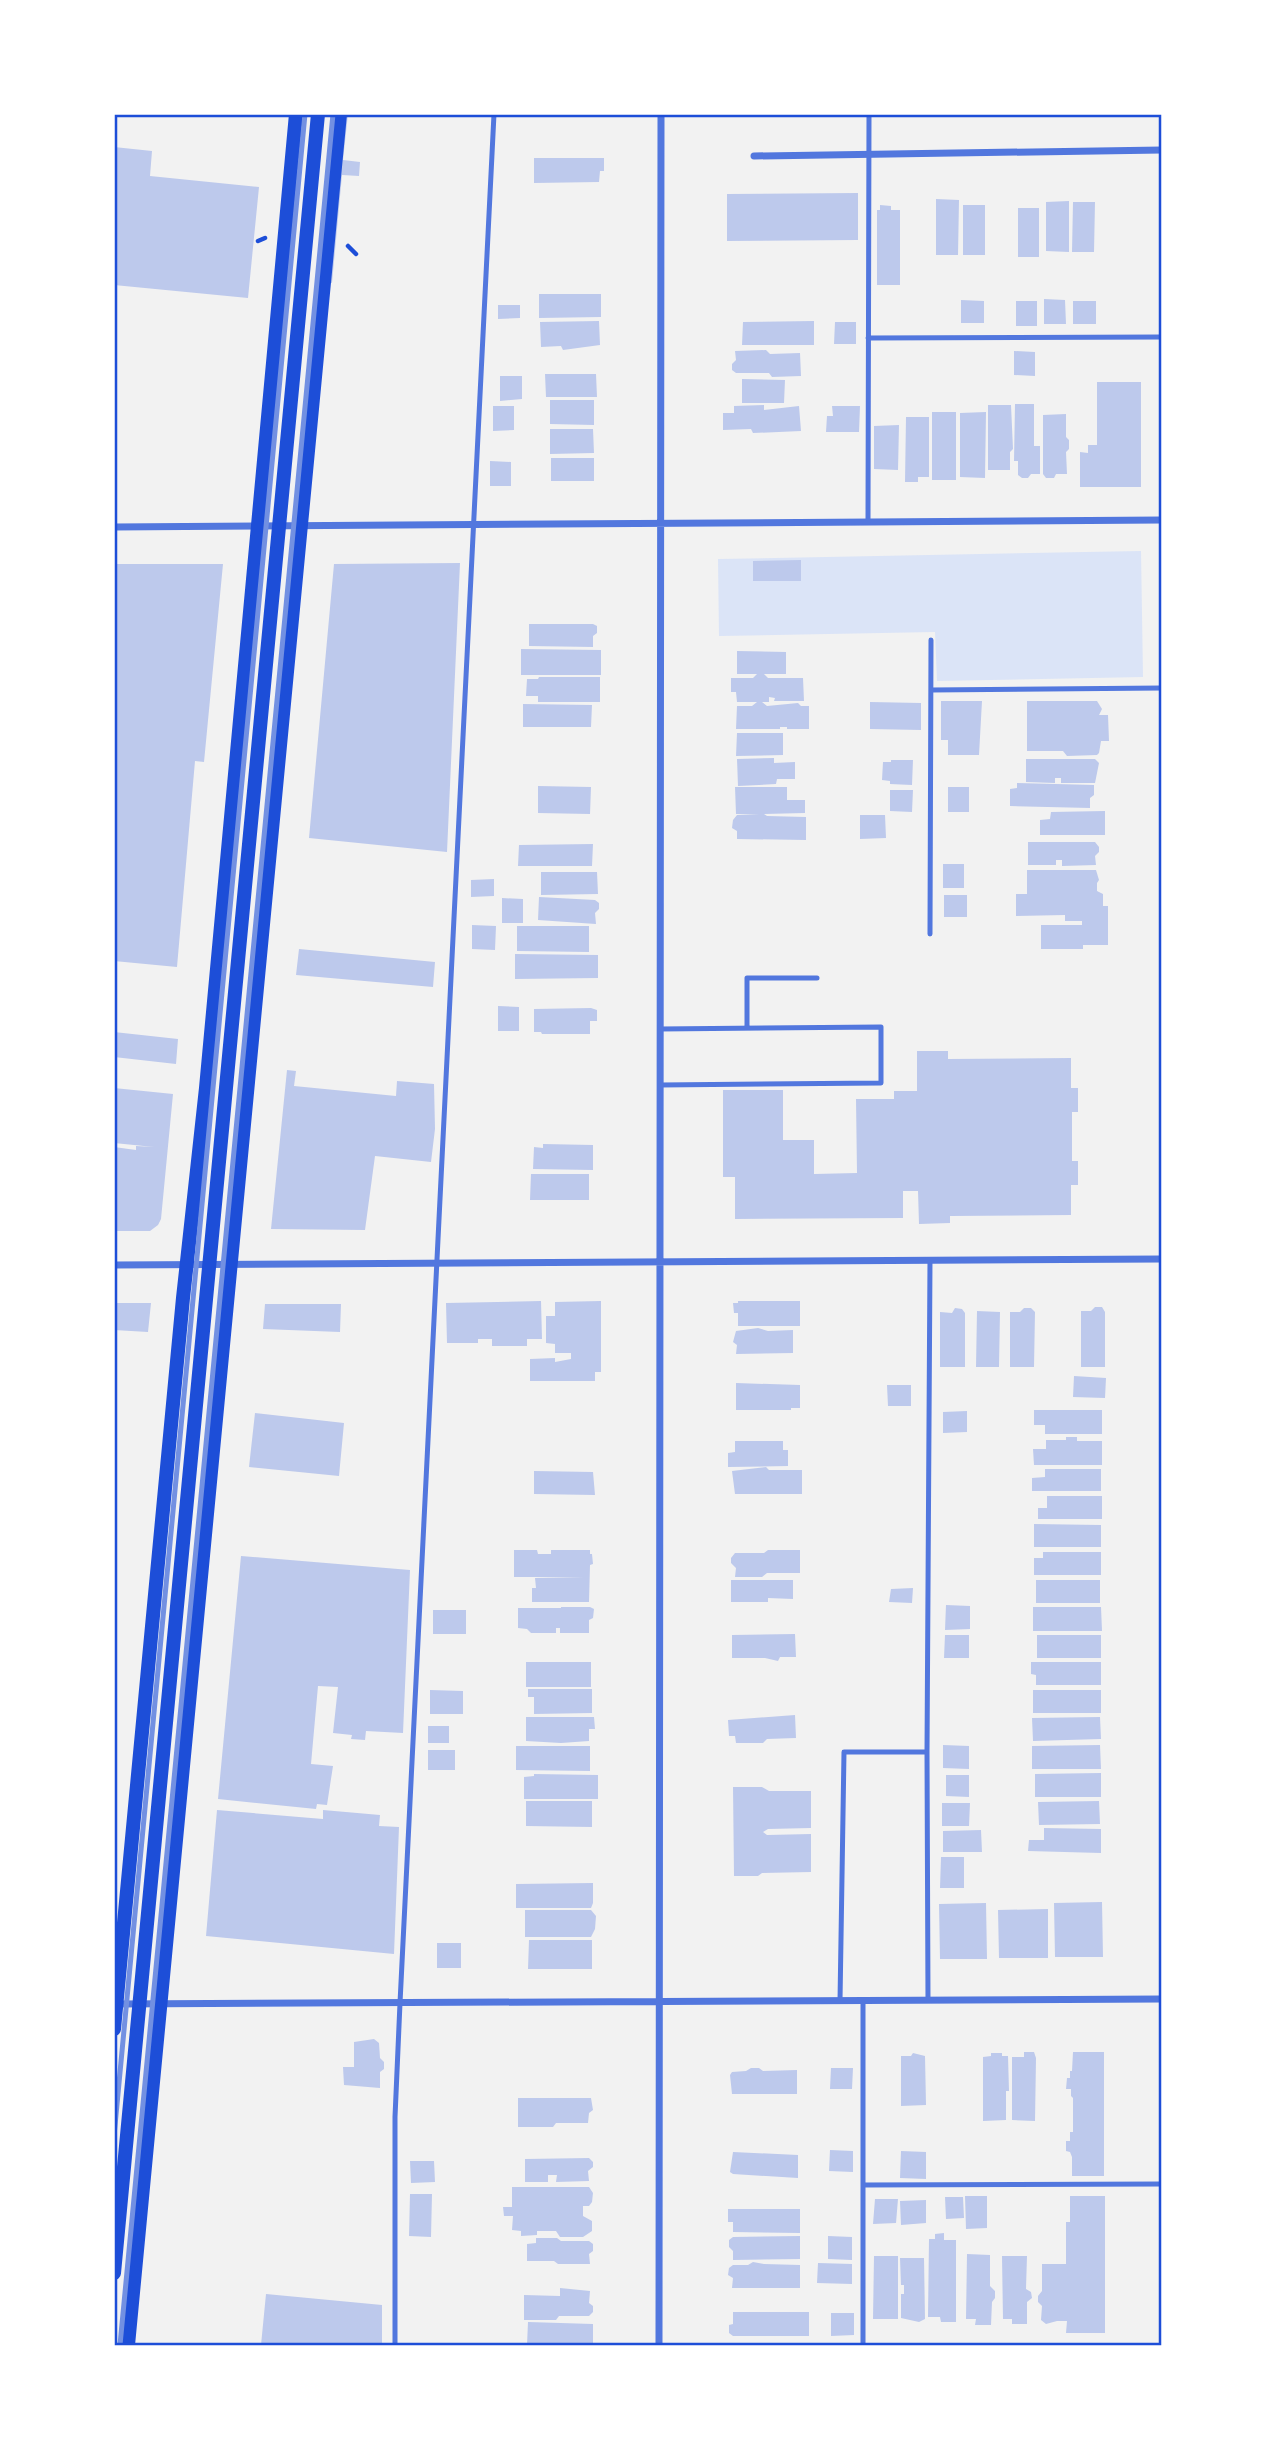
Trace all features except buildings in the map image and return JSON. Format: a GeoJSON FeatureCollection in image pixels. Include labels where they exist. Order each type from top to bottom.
{"type":"FeatureCollection","features":[{"type":"Feature","properties":{"kind":"main road"},"geometry":{"type":"LineString","coordinates":[[114,2029],[296,114]]}},
{"type":"Feature","properties":{"kind":"main road"},"geometry":{"type":"LineString","coordinates":[[114,2273],[318,114]]}},
{"type":"Feature","properties":{"kind":"main road"},"geometry":{"type":"LineString","coordinates":[[128,2345],[340,114]]}},
{"type":"Feature","properties":{"kind":"street"},"geometry":{"type":"LineString","coordinates":[[659,2345],[662,114]]}},
{"type":"Feature","properties":{"kind":"street"},"geometry":{"type":"LineString","coordinates":[[754,156],[1162,150]]}},
{"type":"Feature","properties":{"kind":"street"},"geometry":{"type":"LineString","coordinates":[[114,527],[1162,520]]}},
{"type":"Feature","properties":{"kind":"street"},"geometry":{"type":"LineString","coordinates":[[114,1265],[1162,1259]]}},
{"type":"Feature","properties":{"kind":"street"},"geometry":{"type":"LineString","coordinates":[[115,2004],[1162,1999]]}},
{"type":"Feature","properties":{"kind":"lane"},"geometry":{"type":"LineString","coordinates":[[395,2345],[395,2118],[400,2003],[494,114]]}},
{"type":"Feature","properties":{"kind":"lane"},"geometry":{"type":"LineString","coordinates":[[868,522],[869,114]]}},
{"type":"Feature","properties":{"kind":"lane"},"geometry":{"type":"LineString","coordinates":[[868,338],[1162,337]]}},
{"type":"Feature","properties":{"kind":"lane"},"geometry":{"type":"LineString","coordinates":[[930,934],[931,640]]}},
{"type":"Feature","properties":{"kind":"lane"},"geometry":{"type":"LineString","coordinates":[[931,690],[1162,688]]}},
{"type":"Feature","properties":{"kind":"lane"},"geometry":{"type":"LineString","coordinates":[[747,1028],[747,978],[817,978]]}},
{"type":"Feature","properties":{"kind":"lane"},"geometry":{"type":"LineString","coordinates":[[660,1029],[881,1027],[881,1083],[660,1085]]}},
{"type":"Feature","properties":{"kind":"lane"},"geometry":{"type":"LineString","coordinates":[[928,2000],[930,1260]]}},
{"type":"Feature","properties":{"kind":"lane"},"geometry":{"type":"LineString","coordinates":[[840,2001],[844,1752],[927,1752]]}},
{"type":"Feature","properties":{"kind":"lane"},"geometry":{"type":"LineString","coordinates":[[863,2001],[863,2345]]}},
{"type":"Feature","properties":{"kind":"lane"},"geometry":{"type":"LineString","coordinates":[[863,2185],[1162,2184]]}},
{"type":"Feature","properties":{"kind":"path"},"geometry":{"type":"LineString","coordinates":[[258,241],[265,238]]}},
{"type":"Feature","properties":{"kind":"path"},"geometry":{"type":"LineString","coordinates":[[348,246],[356,254]]}},
{"type":"Feature","properties":{"kind":"shaded area"},"geometry":{"type":"Polygon","coordinates":[[[1141,551],[1143,677],[937,681],[935,632],[719,636],[718,559],[1141,551]]]}},
{"type":"Feature","properties":{"kind":"railway"},"geometry":{"type":"LineString","coordinates":[[114,2136],[305,114]]}},
{"type":"Feature","properties":{"kind":"railway"},"geometry":{"type":"LineString","coordinates":[[120,2345],[333,114]]}}]}
